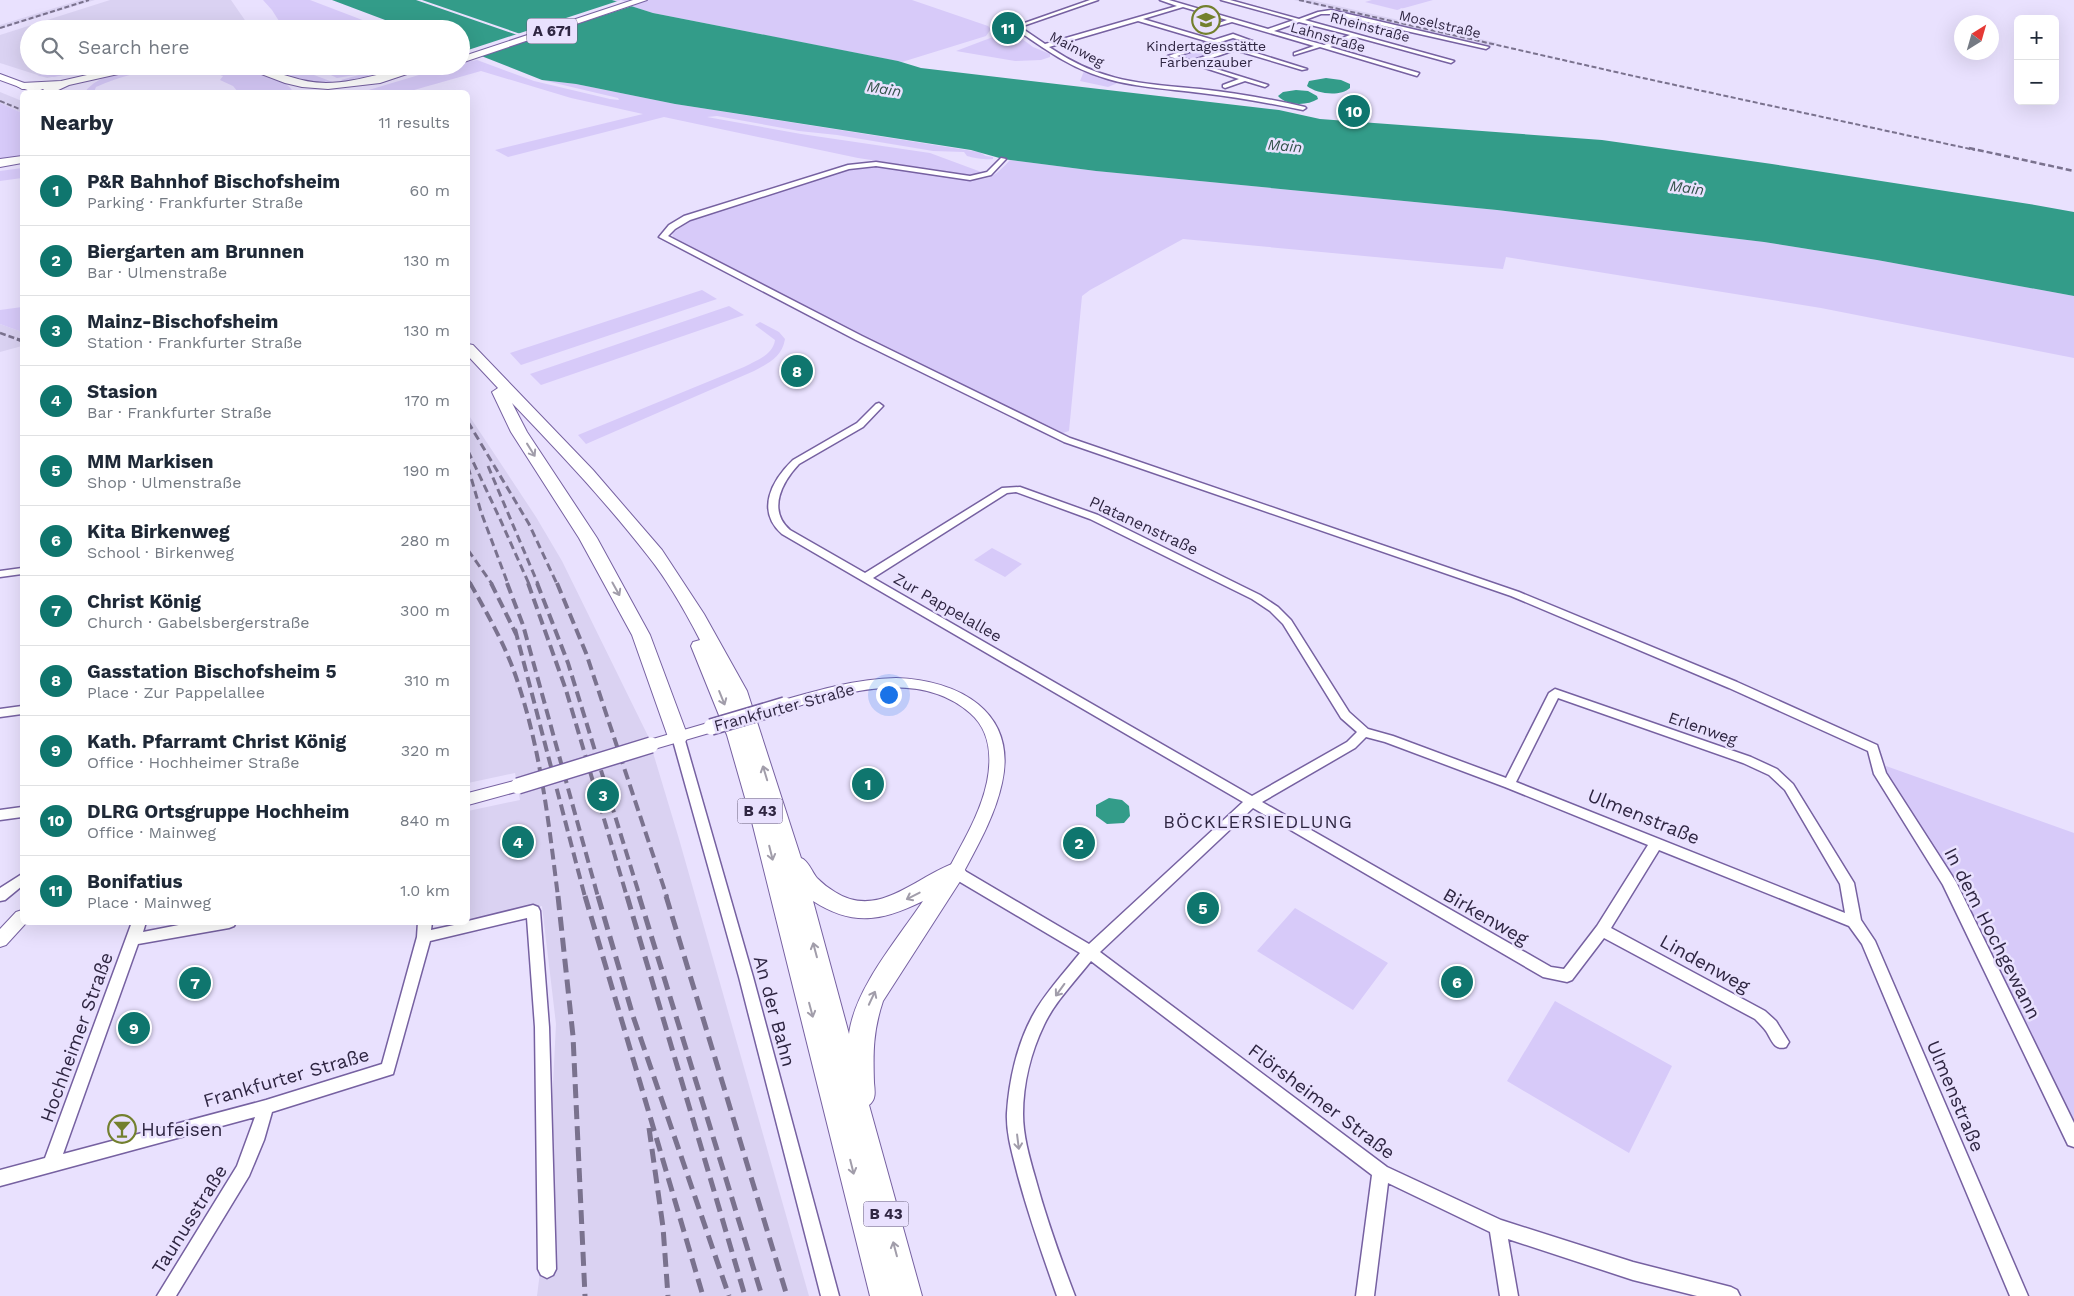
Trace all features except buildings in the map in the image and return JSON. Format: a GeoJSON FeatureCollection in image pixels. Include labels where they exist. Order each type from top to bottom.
{"type":"FeatureCollection","features":[{"type":"Feature","properties":{"kind":"highway","name":"A 671"},"geometry":{"type":"LineString","coordinates":[[470,55],[632,0]]}},
{"type":"Feature","properties":{"kind":"highway","name":"A 671"},"geometry":{"type":"LineString","coordinates":[[470,55],[642,0]]}},
{"type":"Feature","properties":{"kind":"highway"},"geometry":{"type":"LineString","coordinates":[[22,86],[66,83],[100,75]]}},
{"type":"Feature","properties":{"kind":"highway"},"geometry":{"type":"LineString","coordinates":[[58,90],[109,75]]}},
{"type":"Feature","properties":{"kind":"highway"},"geometry":{"type":"LineString","coordinates":[[272,75],[290,81],[330,86],[393,76]]}},
{"type":"Feature","properties":{"kind":"highway"},"geometry":{"type":"LineString","coordinates":[[342,90],[396,75]]}},
{"type":"Feature","properties":{"kind":"highway"},"geometry":{"type":"LineString","coordinates":[[356,90],[408,75]]}},
{"type":"Feature","properties":{"kind":"highway"},"geometry":{"type":"LineString","coordinates":[[81,90],[96,80]]}},
{"type":"Feature","properties":{"kind":"highway"},"geometry":{"type":"LineString","coordinates":[[290,81],[296,86],[297,90]]}},
{"type":"Feature","properties":{"kind":"highway"},"geometry":{"type":"LineString","coordinates":[[50,90],[66,83]]}},
{"type":"Feature","properties":{"kind":"highway"},"geometry":{"type":"LineString","coordinates":[[362,90],[371,86]]}},
{"type":"Feature","properties":{"kind":"highway"},"geometry":{"type":"LineString","coordinates":[[0,163],[20,160]]}},
{"type":"Feature","properties":{"kind":"highway"},"geometry":{"type":"LineString","coordinates":[[0,168],[20,164]]}},
{"type":"Feature","properties":{"kind":"highway","name":"B 43"},"geometry":{"type":"LineString","coordinates":[[470,350],[623,513],[656,554],[695,614],[737,691],[784,837],[908,1296]]}},
{"type":"Feature","properties":{"kind":"highway","name":"B 43"},"geometry":{"type":"LineString","coordinates":[[470,363],[499,392],[604,508],[659,578],[701,648],[737,735],[764,822],[885,1296]]}},
{"type":"Feature","properties":{"kind":"highway"},"geometry":{"type":"LineString","coordinates":[[499,392],[519,432],[588,538],[641,635],[678,736]]}},
{"type":"Feature","properties":{"kind":"highway"},"geometry":{"type":"LineString","coordinates":[[784,837],[800,872],[814,890],[845,909],[858,911],[884,908],[912,897],[955,872]]}},
{"type":"Feature","properties":{"kind":"highway"},"geometry":{"type":"LineString","coordinates":[[864,1132],[860,1048],[863,1024],[872,997],[955,872]]}},
{"type":"Feature","properties":{"kind":"main road"},"geometry":{"type":"LineString","coordinates":[[0,77],[34,90]]}},
{"type":"Feature","properties":{"kind":"street","name":"Mainweg"},"geometry":{"type":"LineString","coordinates":[[1096,0],[1016,27],[1088,71],[1104,77],[1150,86],[1242,97],[1303,108]]}},
{"type":"Feature","properties":{"kind":"street","name":"Lahnstraße"},"geometry":{"type":"LineString","coordinates":[[1162,0],[1417,74]]}},
{"type":"Feature","properties":{"kind":"street","name":"Rheinstraße"},"geometry":{"type":"LineString","coordinates":[[1224,0],[1451,61]]}},
{"type":"Feature","properties":{"kind":"street"},"geometry":{"type":"LineString","coordinates":[[1045,46],[1182,6]]}},
{"type":"Feature","properties":{"kind":"street","name":"Moselstraße"},"geometry":{"type":"LineString","coordinates":[[1300,20],[1326,12],[1337,12],[1486,47]]}},
{"type":"Feature","properties":{"kind":"street"},"geometry":{"type":"LineString","coordinates":[[1138,19],[1214,42]]}},
{"type":"Feature","properties":{"kind":"street"},"geometry":{"type":"LineString","coordinates":[[1210,28],[1232,20]]}},
{"type":"Feature","properties":{"kind":"street"},"geometry":{"type":"LineString","coordinates":[[1245,40],[1300,20]]}},
{"type":"Feature","properties":{"kind":"street"},"geometry":{"type":"LineString","coordinates":[[1296,54],[1356,35]]}},
{"type":"Feature","properties":{"kind":"street"},"geometry":{"type":"LineString","coordinates":[[1191,63],[1252,42],[1233,36],[1171,56],[1191,63],[1265,85]]}},
{"type":"Feature","properties":{"kind":"street"},"geometry":{"type":"LineString","coordinates":[[1235,48],[1304,69]]}},
{"type":"Feature","properties":{"kind":"street"},"geometry":{"type":"LineString","coordinates":[[1225,86],[1244,79]]}},
{"type":"Feature","properties":{"kind":"street","name":"In dem Hochgewann"},"geometry":{"type":"LineString","coordinates":[[1004,160],[989,174],[970,178],[876,164],[848,167],[687,218],[672,227],[663,237],[859,338],[1067,440],[1514,594],[1733,685],[1873,748],[1880,774],[1950,882],[2074,1140]]}},
{"type":"Feature","properties":{"kind":"street","name":"Zur Pappelallee"},"geometry":{"type":"LineString","coordinates":[[879,406],[860,425],[787,469],[777,488],[774,499],[774,512],[777,524],[786,532],[1251,802]]}},
{"type":"Feature","properties":{"kind":"street","name":"Platanenstraße"},"geometry":{"type":"LineString","coordinates":[[865,578],[1005,490],[1017,489],[1032,493],[1094,517],[1256,598],[1274,609],[1287,622],[1345,715],[1364,732]]}},
{"type":"Feature","properties":{"kind":"street"},"geometry":{"type":"LineString","coordinates":[[2,576],[20,571]]}},
{"type":"Feature","properties":{"kind":"street","name":"Frankfurter Straße"},"geometry":{"type":"LineString","coordinates":[[470,798],[518,786],[678,736],[831,692],[871,685],[913,684],[937,688],[959,696],[984,716],[994,732],[999,756],[997,773],[985,810],[968,849],[955,872]]}},
{"type":"Feature","properties":{"kind":"street","name":"Erlenweg"},"geometry":{"type":"LineString","coordinates":[[1509,784],[1555,693],[1747,760],[1773,772],[1789,788],[1847,883],[1854,922]]}},
{"type":"Feature","properties":{"kind":"street"},"geometry":{"type":"LineString","coordinates":[[0,713],[20,710]]}},
{"type":"Feature","properties":{"kind":"street"},"geometry":{"type":"LineString","coordinates":[[1066,1296],[1038,1220],[1018,1146],[1016,1114],[1018,1086],[1026,1051],[1038,1020],[1062,986],[1090,952],[1251,802],[1351,744],[1364,732]]}},
{"type":"Feature","properties":{"kind":"street","name":"Ulmenstraße"},"geometry":{"type":"LineString","coordinates":[[1364,732],[1389,739],[1509,784],[1854,922],[1868,941],[2019,1296]]}},
{"type":"Feature","properties":{"kind":"street","name":"An der Bahn"},"geometry":{"type":"LineString","coordinates":[[678,736],[746,977],[830,1296]]}},
{"type":"Feature","properties":{"kind":"street","name":"Birkenweg"},"geometry":{"type":"LineString","coordinates":[[1251,802],[1548,973],[1567,976],[1602,930],[1656,844]]}},
{"type":"Feature","properties":{"kind":"street"},"geometry":{"type":"LineString","coordinates":[[0,815],[20,812]]}},
{"type":"Feature","properties":{"kind":"street","name":"Flörsheimer Straße"},"geometry":{"type":"LineString","coordinates":[[955,872],[1090,952],[1381,1172],[1498,1227],[1634,1271],[1731,1296]]}},
{"type":"Feature","properties":{"kind":"street"},"geometry":{"type":"LineString","coordinates":[[0,896],[20,881]]}},
{"type":"Feature","properties":{"kind":"street"},"geometry":{"type":"LineString","coordinates":[[470,922],[533,911],[542,1027],[547,1269]]}},
{"type":"Feature","properties":{"kind":"street"},"geometry":{"type":"LineString","coordinates":[[0,940],[20,919]]}},
{"type":"Feature","properties":{"kind":"street","name":"Hochheimer Straße"},"geometry":{"type":"LineString","coordinates":[[51,1165],[138,925]]}},
{"type":"Feature","properties":{"kind":"street"},"geometry":{"type":"LineString","coordinates":[[133,939],[212,925]]}},
{"type":"Feature","properties":{"kind":"street"},"geometry":{"type":"LineString","coordinates":[[424,930],[453,925]]}},
{"type":"Feature","properties":{"kind":"street","name":"Frankfurter Straße"},"geometry":{"type":"LineString","coordinates":[[0,1178],[266,1107],[388,1069],[424,930]]}},
{"type":"Feature","properties":{"kind":"street","name":"Lindenweg"},"geometry":{"type":"LineString","coordinates":[[1602,930],[1760,1016],[1771,1026],[1780,1042]]}},
{"type":"Feature","properties":{"kind":"street","name":"Taunusstraße"},"geometry":{"type":"LineString","coordinates":[[166,1296],[243,1171],[256,1140],[266,1107]]}},
{"type":"Feature","properties":{"kind":"street"},"geometry":{"type":"LineString","coordinates":[[1365,1296],[1381,1172]]}},
{"type":"Feature","properties":{"kind":"street"},"geometry":{"type":"LineString","coordinates":[[1498,1227],[1509,1296]]}},
{"type":"Feature","properties":{"kind":"shaded area"},"geometry":{"type":"Polygon","coordinates":[[[80,0],[95,0],[29,20],[20,20],[20,23],[0,29],[0,25],[80,0]]]}},
{"type":"Feature","properties":{"kind":"shaded area"},"geometry":{"type":"Polygon","coordinates":[[[110,0],[231,0],[245,20],[47,20],[110,0]]]}},
{"type":"Feature","properties":{"kind":"shaded area"},"geometry":{"type":"Polygon","coordinates":[[[263,0],[310,0],[362,20],[278,20],[263,0]]]}},
{"type":"Feature","properties":{"kind":"shaded area"},"geometry":{"type":"Polygon","coordinates":[[[612,0],[912,0],[988,26],[991,29],[986,36],[902,62],[653,13],[612,0]]]}},
{"type":"Feature","properties":{"kind":"shaded area"},"geometry":{"type":"Polygon","coordinates":[[[1294,0],[1312,0],[1498,43],[1492,46],[1294,0]]]}},
{"type":"Feature","properties":{"kind":"shaded area"},"geometry":{"type":"Polygon","coordinates":[[[1372,0],[1433,0],[1397,10],[1365,2],[1372,0]]]}},
{"type":"Feature","properties":{"kind":"shaded area"},"geometry":{"type":"Polygon","coordinates":[[[20,29],[20,69],[0,63],[0,35],[20,29]]]}},
{"type":"Feature","properties":{"kind":"shaded area"},"geometry":{"type":"Polygon","coordinates":[[[1014,29],[1016,30],[1012,31],[1014,33],[1033,47],[1050,54],[1050,57],[1041,60],[1015,61],[956,51],[1014,29]]]}},
{"type":"Feature","properties":{"kind":"shaded area"},"geometry":{"type":"Polygon","coordinates":[[[1232,37],[1247,42],[1192,61],[1175,56],[1232,37]]]}},
{"type":"Feature","properties":{"kind":"shaded area"},"geometry":{"type":"Polygon","coordinates":[[[477,60],[534,81],[610,99],[619,100],[618,98],[542,80],[576,84],[675,104],[979,152],[993,157],[993,159],[970,157],[964,152],[933,151],[837,135],[799,131],[717,116],[707,117],[801,134],[930,153],[984,173],[970,175],[858,158],[664,117],[508,157],[495,150],[643,114],[571,98],[481,71],[470,74],[470,61],[477,60]]]}},
{"type":"Feature","properties":{"kind":"shaded area"},"geometry":{"type":"Polygon","coordinates":[[[1084,71],[1120,82],[1108,87],[1080,81],[1084,71]]]}},
{"type":"Feature","properties":{"kind":"shaded area"},"geometry":{"type":"Polygon","coordinates":[[[38,75],[62,75],[47,78],[38,75]]]}},
{"type":"Feature","properties":{"kind":"shaded area"},"geometry":{"type":"Polygon","coordinates":[[[40,75],[64,75],[54,77],[37,76],[40,75]]]}},
{"type":"Feature","properties":{"kind":"shaded area"},"geometry":{"type":"Polygon","coordinates":[[[129,75],[96,87],[95,90],[87,90],[106,77],[129,75]]]}},
{"type":"Feature","properties":{"kind":"shaded area"},"geometry":{"type":"Polygon","coordinates":[[[220,75],[266,75],[284,83],[292,90],[236,90],[233,86],[220,80],[223,76],[220,75]]]}},
{"type":"Feature","properties":{"kind":"shaded area"},"geometry":{"type":"Polygon","coordinates":[[[285,75],[314,75],[338,84],[317,83],[285,75]]]}},
{"type":"Feature","properties":{"kind":"shaded area"},"geometry":{"type":"Polygon","coordinates":[[[331,75],[355,75],[337,78],[331,75]]]}},
{"type":"Feature","properties":{"kind":"shaded area"},"geometry":{"type":"Polygon","coordinates":[[[359,75],[378,75],[346,83],[341,80],[359,75]]]}},
{"type":"Feature","properties":{"kind":"shaded area"},"geometry":{"type":"Polygon","coordinates":[[[419,75],[467,75],[414,90],[369,90],[419,75]]]}},
{"type":"Feature","properties":{"kind":"shaded area"},"geometry":{"type":"Polygon","coordinates":[[[0,92],[20,100],[20,112],[0,103],[0,92]]]}},
{"type":"Feature","properties":{"kind":"shaded area"},"geometry":{"type":"Polygon","coordinates":[[[0,103],[20,112],[20,157],[0,160],[0,103]]]}},
{"type":"Feature","properties":{"kind":"shaded area"},"geometry":{"type":"Polygon","coordinates":[[[1010,160],[1096,171],[1497,210],[1764,242],[1877,260],[2074,296],[2074,358],[1821,308],[1506,257],[1503,269],[1183,239],[1082,296],[1069,431],[1060,434],[858,335],[674,240],[672,233],[697,217],[850,168],[876,166],[971,180],[984,179],[993,175],[1010,160]]]}},
{"type":"Feature","properties":{"kind":"shaded area"},"geometry":{"type":"Polygon","coordinates":[[[20,168],[20,178],[0,181],[0,171],[20,168]]]}},
{"type":"Feature","properties":{"kind":"shaded area"},"geometry":{"type":"Polygon","coordinates":[[[702,290],[717,299],[521,365],[510,353],[702,290]]]}},
{"type":"Feature","properties":{"kind":"shaded area"},"geometry":{"type":"Polygon","coordinates":[[[729,306],[744,315],[541,385],[530,374],[729,306]]]}},
{"type":"Feature","properties":{"kind":"shaded area"},"geometry":{"type":"Polygon","coordinates":[[[20,307],[20,331],[0,324],[0,310],[20,307]]]}},
{"type":"Feature","properties":{"kind":"shaded area"},"geometry":{"type":"Polygon","coordinates":[[[760,322],[779,332],[785,339],[778,355],[765,365],[586,444],[578,435],[744,367],[764,356],[771,350],[775,340],[755,325],[760,322]]]}},
{"type":"Feature","properties":{"kind":"shaded area"},"geometry":{"type":"Polygon","coordinates":[[[0,324],[20,331],[20,347],[0,352],[0,324]]]}},
{"type":"Feature","properties":{"kind":"shaded area"},"geometry":{"type":"Polygon","coordinates":[[[470,417],[536,517],[562,561],[648,736],[809,1296],[537,1296],[546,1225],[556,1024],[542,906],[470,922],[470,811],[520,800],[515,773],[470,783],[470,417]]]}},
{"type":"Feature","properties":{"kind":"shaded area"},"geometry":{"type":"Polygon","coordinates":[[[992,548],[1022,564],[1005,577],[974,560],[992,548]]]}},
{"type":"Feature","properties":{"kind":"shaded area"},"geometry":{"type":"Polygon","coordinates":[[[1886,766],[2074,833],[2074,1123],[2017,1011],[1957,882],[1887,777],[1886,766]]]}},
{"type":"Feature","properties":{"kind":"shaded area"},"geometry":{"type":"Polygon","coordinates":[[[1295,908],[1388,963],[1353,1010],[1257,951],[1295,908]]]}},
{"type":"Feature","properties":{"kind":"shaded area"},"geometry":{"type":"Polygon","coordinates":[[[1555,1001],[1672,1066],[1629,1153],[1507,1081],[1555,1001]]]}},
{"type":"Feature","properties":{"kind":"water","name":"Main"},"geometry":{"type":"Polygon","coordinates":[[[332,0],[416,0],[535,41],[535,39],[422,0],[612,0],[653,13],[898,61],[921,68],[1279,110],[1320,119],[1602,140],[1772,164],[2035,205],[2074,212],[2074,296],[1877,260],[1764,242],[1497,210],[1096,171],[1003,159],[971,150],[675,104],[576,84],[542,80],[470,52],[470,20],[385,20],[332,0]]]}},
{"type":"Feature","properties":{"kind":"water"},"geometry":{"type":"Polygon","coordinates":[[[1326,78],[1341,80],[1350,84],[1350,88],[1340,93],[1322,93],[1307,86],[1309,81],[1326,78]]]}},
{"type":"Feature","properties":{"kind":"water"},"geometry":{"type":"Polygon","coordinates":[[[1308,91],[1317,96],[1318,99],[1308,103],[1297,104],[1286,102],[1278,96],[1283,92],[1308,91]]]}},
{"type":"Feature","properties":{"kind":"water"},"geometry":{"type":"Polygon","coordinates":[[[1109,798],[1122,800],[1129,806],[1130,816],[1124,823],[1107,824],[1096,816],[1096,805],[1109,798]]]}},
{"type":"Feature","properties":{"kind":"pier"},"geometry":{"type":"Polygon","coordinates":[[[621,0],[635,5],[477,57],[470,55],[470,49],[621,0]]]}},
{"type":"Feature","properties":{"kind":"railway"},"geometry":{"type":"LineString","coordinates":[[25,20],[89,0]]}},
{"type":"Feature","properties":{"kind":"railway"},"geometry":{"type":"LineString","coordinates":[[1299,0],[1629,75],[1975,150]]}},
{"type":"Feature","properties":{"kind":"railway"},"geometry":{"type":"LineString","coordinates":[[0,28],[20,22]]}},
{"type":"Feature","properties":{"kind":"railway"},"geometry":{"type":"LineString","coordinates":[[0,101],[20,109]]}},
{"type":"Feature","properties":{"kind":"railway"},"geometry":{"type":"LineString","coordinates":[[1969,148],[2074,171]]}},
{"type":"Feature","properties":{"kind":"railway"},"geometry":{"type":"LineString","coordinates":[[0,333],[20,340]]}},
{"type":"Feature","properties":{"kind":"railway"},"geometry":{"type":"LineString","coordinates":[[470,425],[529,524],[557,584]]}},
{"type":"Feature","properties":{"kind":"railway"},"geometry":{"type":"LineString","coordinates":[[470,455],[529,584]]}},
{"type":"Feature","properties":{"kind":"railway"},"geometry":{"type":"LineString","coordinates":[[488,466],[538,584]]}},
{"type":"Feature","properties":{"kind":"railway"},"geometry":{"type":"LineString","coordinates":[[470,474],[481,512],[508,584]]}},
{"type":"Feature","properties":{"kind":"railway"},"geometry":{"type":"LineString","coordinates":[[470,553],[492,584]]}},
{"type":"Feature","properties":{"kind":"railway"},"geometry":{"type":"LineString","coordinates":[[470,583],[497,632],[518,683],[526,709],[543,789],[558,897]]}},
{"type":"Feature","properties":{"kind":"railway"},"geometry":{"type":"LineString","coordinates":[[491,583],[517,635]]}},
{"type":"Feature","properties":{"kind":"railway"},"geometry":{"type":"LineString","coordinates":[[507,583],[523,625],[598,897]]}},
{"type":"Feature","properties":{"kind":"railway"},"geometry":{"type":"LineString","coordinates":[[528,583],[566,690],[627,897]]}},
{"type":"Feature","properties":{"kind":"railway"},"geometry":{"type":"LineString","coordinates":[[537,583],[568,663],[640,897]]}},
{"type":"Feature","properties":{"kind":"railway"},"geometry":{"type":"LineString","coordinates":[[557,583],[586,653],[667,897]]}},
{"type":"Feature","properties":{"kind":"railway"},"geometry":{"type":"LineString","coordinates":[[515,629],[517,635]]}},
{"type":"Feature","properties":{"kind":"railway"},"geometry":{"type":"LineString","coordinates":[[517,635],[585,897]]}},
{"type":"Feature","properties":{"kind":"railway"},"geometry":{"type":"LineString","coordinates":[[558,896],[573,1036],[585,1296]]}},
{"type":"Feature","properties":{"kind":"railway"},"geometry":{"type":"LineString","coordinates":[[585,896],[703,1296]]}},
{"type":"Feature","properties":{"kind":"railway"},"geometry":{"type":"LineString","coordinates":[[598,896],[633,1016],[729,1296]]}},
{"type":"Feature","properties":{"kind":"railway"},"geometry":{"type":"LineString","coordinates":[[627,896],[745,1296]]}},
{"type":"Feature","properties":{"kind":"railway"},"geometry":{"type":"LineString","coordinates":[[639,896],[762,1296]]}},
{"type":"Feature","properties":{"kind":"railway"},"geometry":{"type":"LineString","coordinates":[[666,896],[787,1296]]}},
{"type":"Feature","properties":{"kind":"railway"},"geometry":{"type":"LineString","coordinates":[[649,1128],[663,1227],[668,1296]]}},
{"type":"Feature","properties":{"kind":"place","name":"Kindertagesstätte Farbenzauber"},"geometry":{"type":"Point","coordinates":[1206,20]}},
{"type":"Feature","properties":{"kind":"place","name":"Bonifatius"},"geometry":{"type":"Point","coordinates":[1008,28]}},
{"type":"Feature","properties":{"kind":"place","name":"DLRG Ortsgruppe Hochheim"},"geometry":{"type":"Point","coordinates":[1354,111]}},
{"type":"Feature","properties":{"kind":"place","name":"Gasstation Bischofsheim 5"},"geometry":{"type":"Point","coordinates":[797,371]}},
{"type":"Feature","properties":{"kind":"place","name":"P&R Bahnhof Bischofsheim"},"geometry":{"type":"Point","coordinates":[868,784]}},
{"type":"Feature","properties":{"kind":"place","name":"Mainz-Bischofsheim"},"geometry":{"type":"Point","coordinates":[603,795]}},
{"type":"Feature","properties":{"kind":"place","name":"Stasion"},"geometry":{"type":"Point","coordinates":[518,842]}},
{"type":"Feature","properties":{"kind":"place","name":"Biergarten am Brunnen"},"geometry":{"type":"Point","coordinates":[1079,843]}},
{"type":"Feature","properties":{"kind":"place","name":"MM Markisen"},"geometry":{"type":"Point","coordinates":[1203,908]}},
{"type":"Feature","properties":{"kind":"place","name":"Kita Birkenweg"},"geometry":{"type":"Point","coordinates":[1457,982]}},
{"type":"Feature","properties":{"kind":"place","name":"Christ König"},"geometry":{"type":"Point","coordinates":[195,983]}},
{"type":"Feature","properties":{"kind":"place","name":"Kath. Pfarramt Christ König"},"geometry":{"type":"Point","coordinates":[134,1028]}},
{"type":"Feature","properties":{"kind":"place","name":"Hufeisen"},"geometry":{"type":"Point","coordinates":[122,1129]}},
{"type":"Feature","properties":{"kind":"district","name":"BÖCKLERSIEDLUNG"},"geometry":{"type":"Point","coordinates":[1258,822]}}]}
